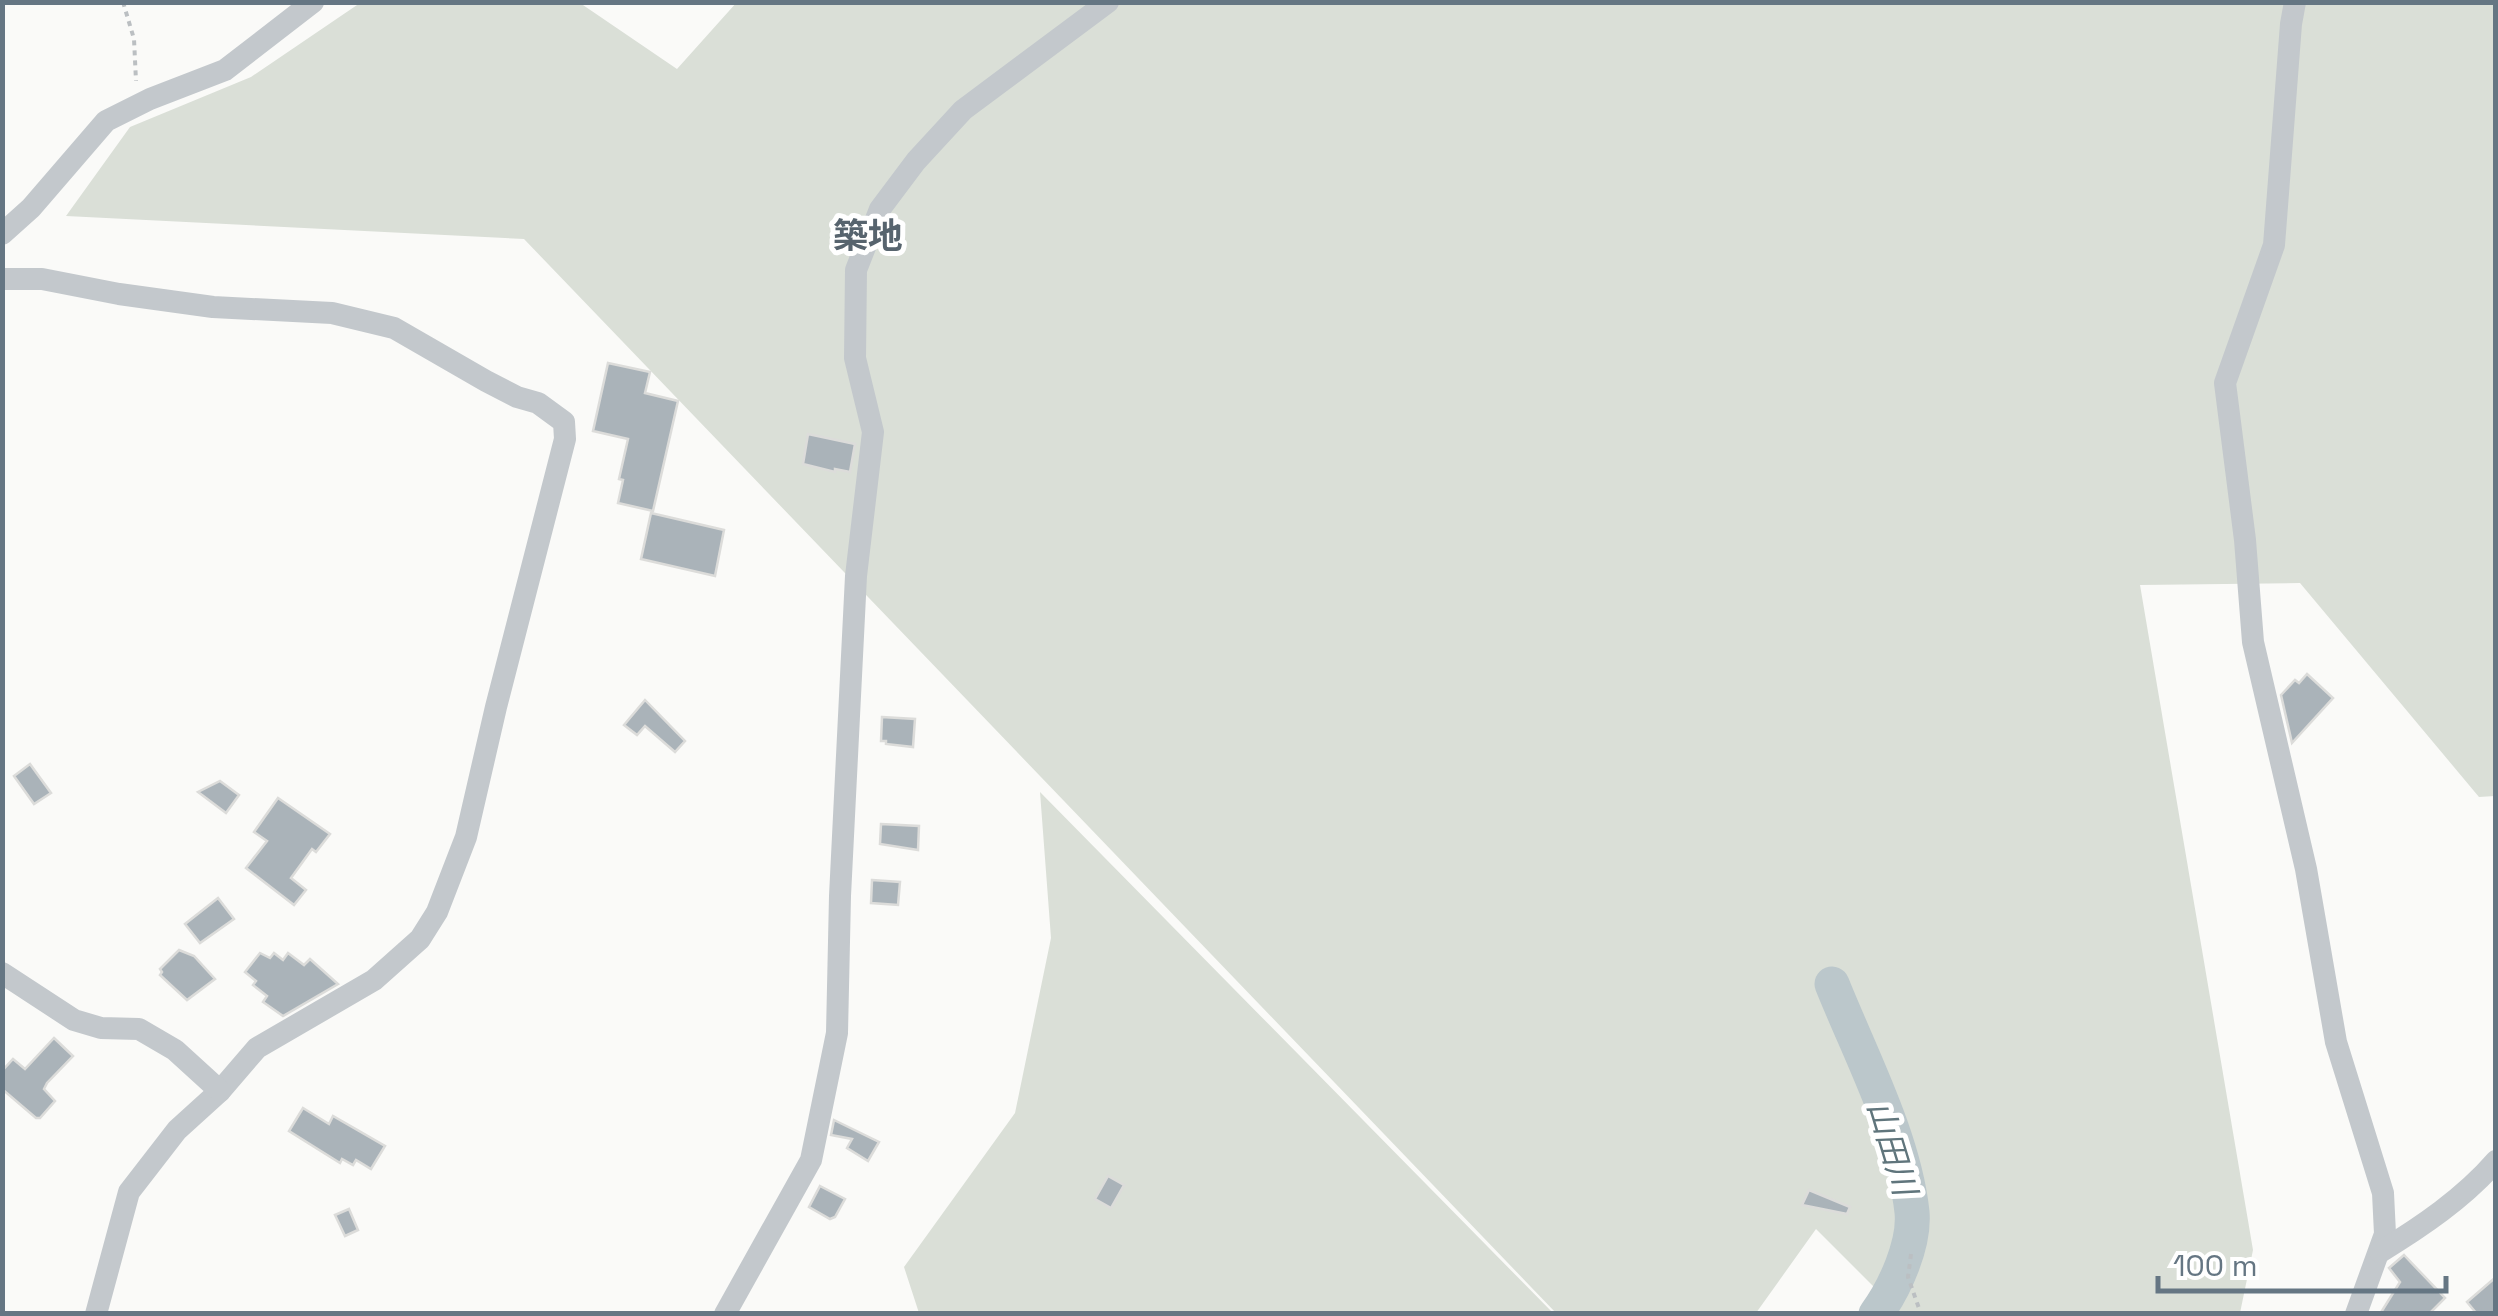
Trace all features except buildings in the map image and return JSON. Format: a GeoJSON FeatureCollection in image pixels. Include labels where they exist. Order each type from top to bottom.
{"type":"FeatureCollection","features":[{"type":"Feature","properties":{"kind":"street"},"geometry":{"type":"LineString","coordinates":[[2,234],[31,208],[106,122],[225,70],[313,2]]}},
{"type":"Feature","properties":{"kind":"street"},"geometry":{"type":"LineString","coordinates":[[725,1314],[811,1160],[837,1033],[856,576],[873,432],[855,358],[856,270],[880,210],[916,161],[963,110],[1108,2]]}},
{"type":"Feature","properties":{"kind":"street"},"geometry":{"type":"LineString","coordinates":[[2295,2],[2274,245],[2225,383],[2245,540],[2253,642],[2306,868],[2336,1042],[2383,1193],[2385,1234],[2356,1314]]}},
{"type":"Feature","properties":{"kind":"street"},"geometry":{"type":"LineString","coordinates":[[2,279],[42,279],[213,307],[332,313],[394,328],[486,381],[538,403],[564,422],[565,439],[466,838],[437,912],[420,940],[374,980],[258,1048],[220,1092],[177,1130],[129,1192],[96,1314]]}},
{"type":"Feature","properties":{"kind":"street"},"geometry":{"type":"LineString","coordinates":[[2,973],[74,1020],[100,1028],[139,1029],[175,1050],[220,1092]]}},
{"type":"Feature","properties":{"kind":"street"},"geometry":{"type":"LineString","coordinates":[[2380,1252],[2482,1178],[2496,1162]]}},
{"type":"Feature","properties":{"kind":"path"},"geometry":{"type":"LineString","coordinates":[[122,2],[134,39],[138,106]]}},
{"type":"Feature","properties":{"kind":"path"},"geometry":{"type":"LineString","coordinates":[[1910,1254],[1908,1277],[1921,1314]]}},
{"type":"Feature","properties":{"kind":"shaded area"},"geometry":{"type":"Polygon","coordinates":[[[737,2],[2495,3],[2495,796],[2479,797],[2300,583],[2140,585],[2253,1250],[2240,1313],[1900,1313],[1816,1229],[1756,1313],[1556,1313],[524,239],[66,216],[130,127],[251,77],[360,3],[580,3],[677,69],[737,2]]]}},
{"type":"Feature","properties":{"kind":"shaded area"},"geometry":{"type":"Polygon","coordinates":[[[1040,792],[1553,1313],[919,1313],[904,1267],[1015,1113],[1051,938],[1040,792]]]}},
{"type":"Feature","properties":{"kind":"waterway","name":"山田川"},"geometry":{"type":"LineString","coordinates":[[1832,984],[1891,1125],[1912,1212],[1902,1265],[1876,1314]]}},
{"type":"Feature","properties":{"kind":"district","name":"築地"},"geometry":{"type":"Point","coordinates":[868,236]}}]}
